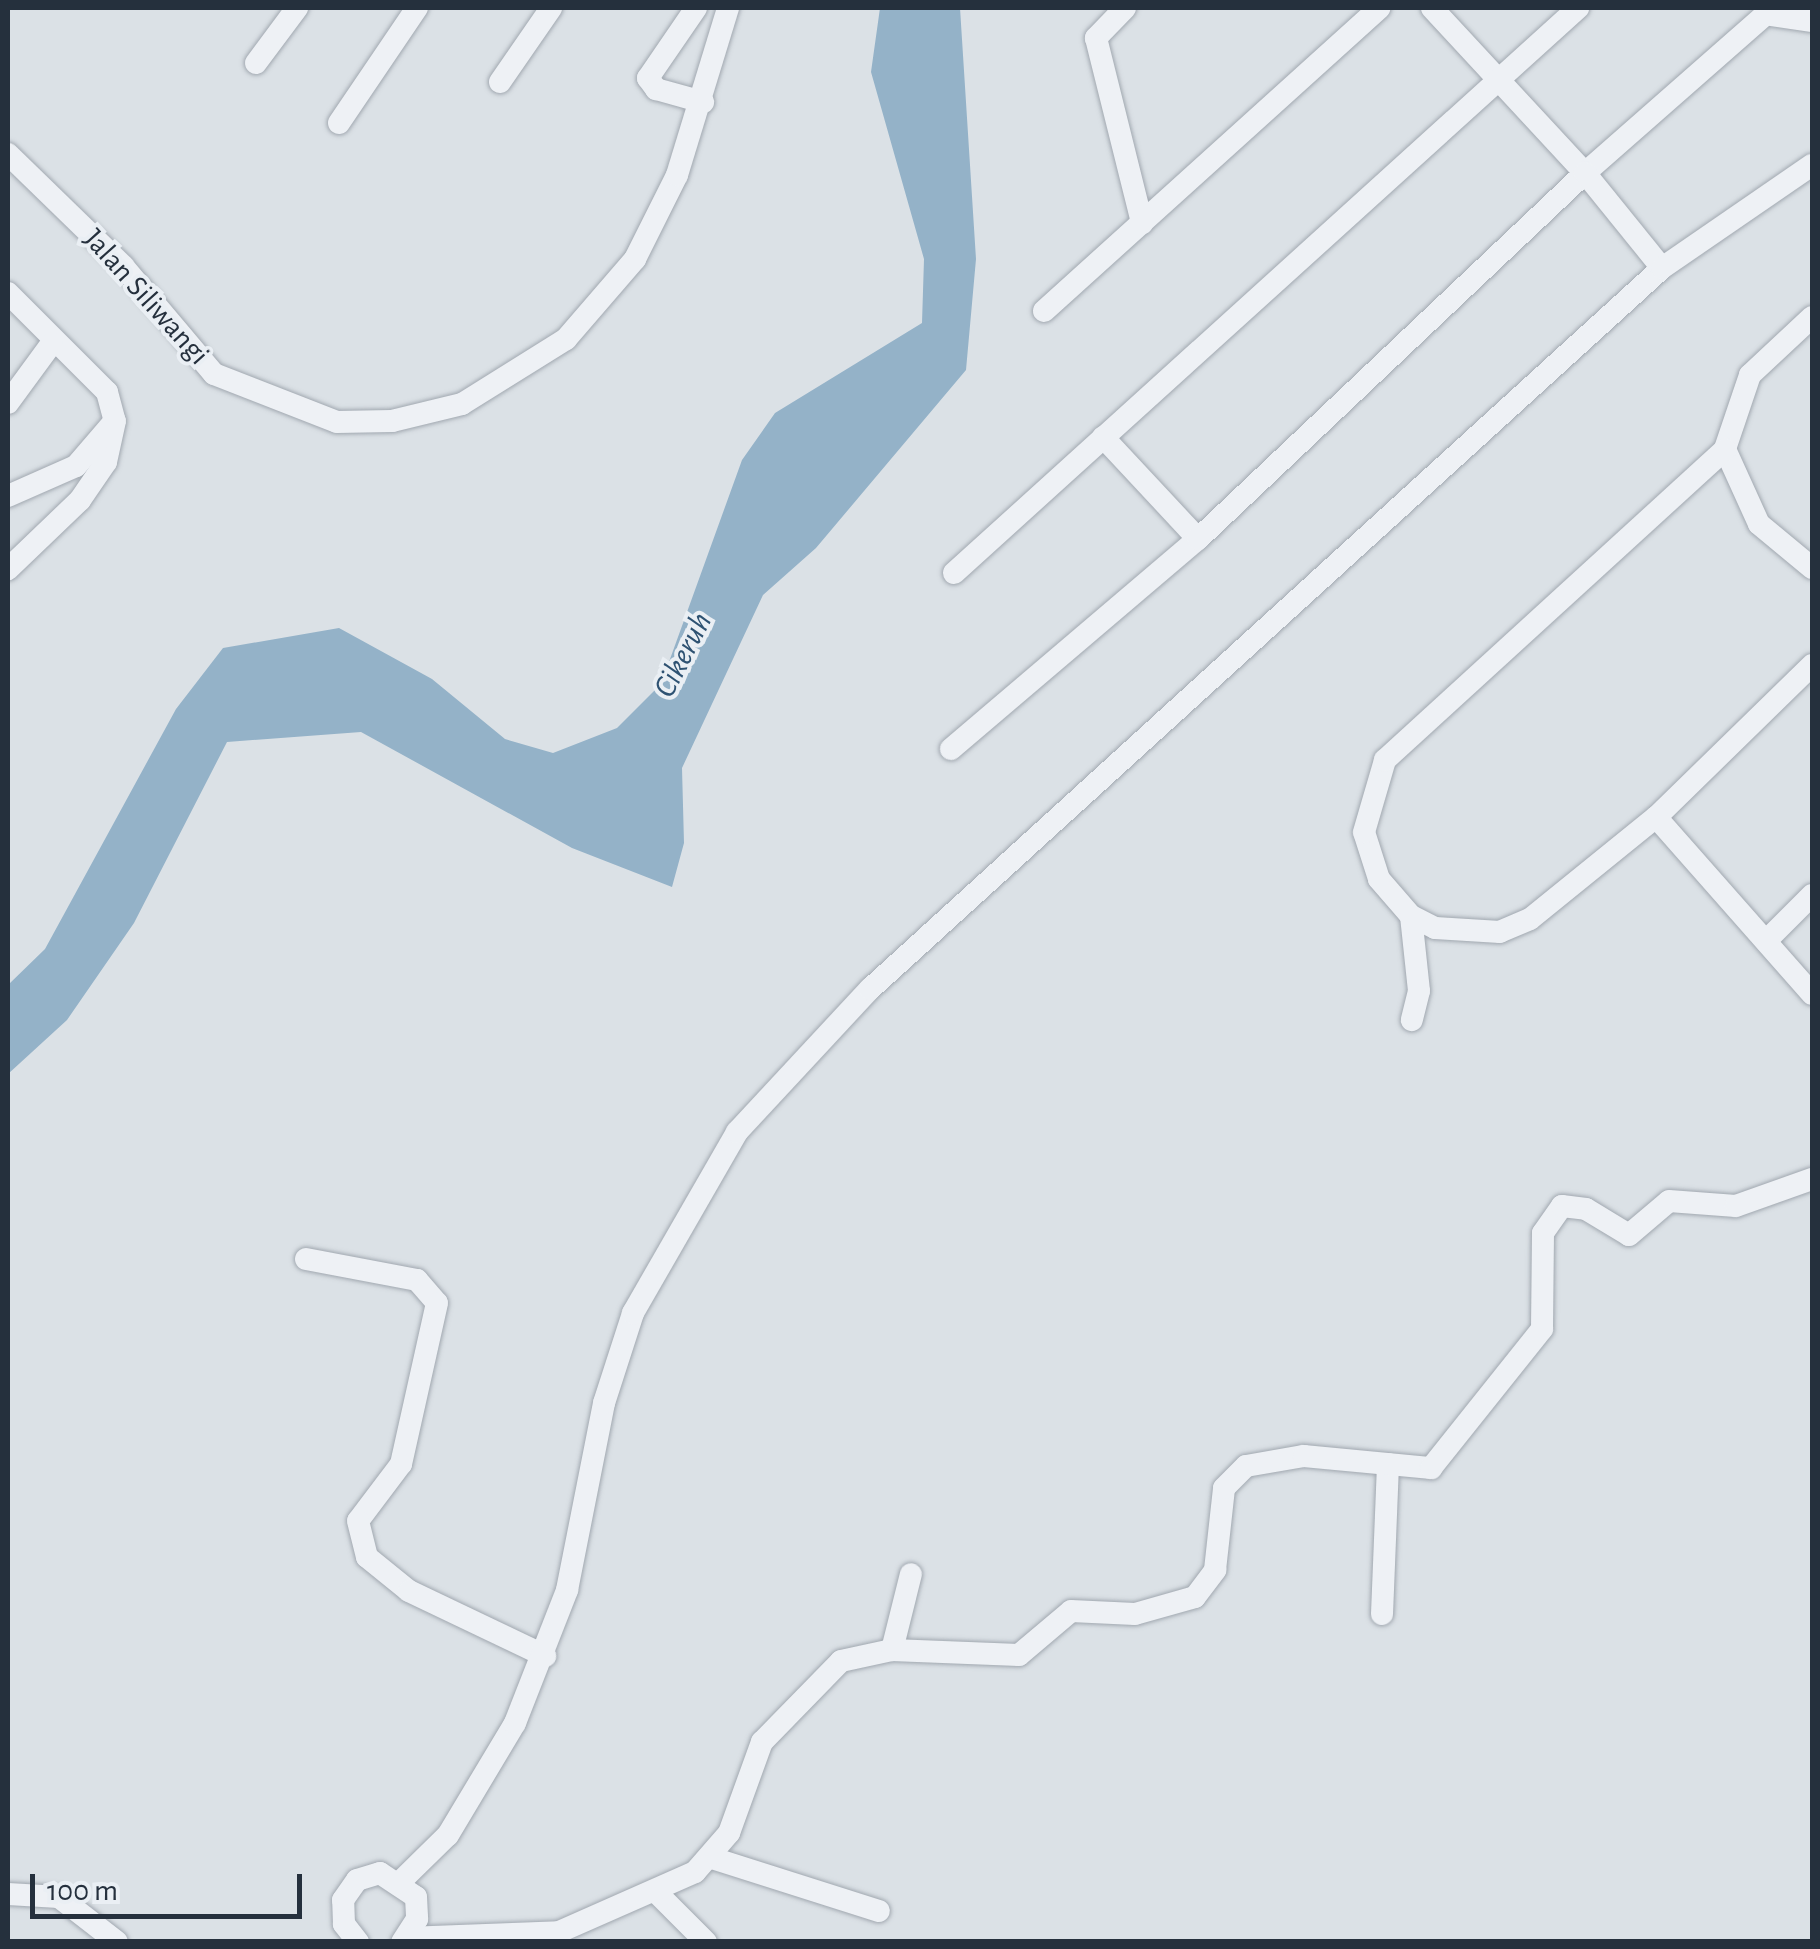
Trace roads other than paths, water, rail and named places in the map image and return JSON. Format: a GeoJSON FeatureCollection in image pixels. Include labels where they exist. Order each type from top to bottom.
{"type":"FeatureCollection","features":[{"type":"Feature","properties":{"kind":"street"},"geometry":{"type":"LineString","coordinates":[[256,63],[297,8]]}},
{"type":"Feature","properties":{"kind":"street"},"geometry":{"type":"LineString","coordinates":[[339,123],[416,8]]}},
{"type":"Feature","properties":{"kind":"street"},"geometry":{"type":"LineString","coordinates":[[696,8],[648,78],[703,102]]}},
{"type":"Feature","properties":{"kind":"street","name":"Jalan Siliwangi"},"geometry":{"type":"LineString","coordinates":[[8,154],[123,266],[214,374],[337,422],[392,422],[462,404],[566,339],[635,259],[703,102],[728,8]]}},
{"type":"Feature","properties":{"kind":"street"},"geometry":{"type":"LineString","coordinates":[[1125,8],[1096,38],[1142,222]]}},
{"type":"Feature","properties":{"kind":"street"},"geometry":{"type":"LineString","coordinates":[[1044,311],[1380,8]]}},
{"type":"Feature","properties":{"kind":"street"},"geometry":{"type":"LineString","coordinates":[[1432,8],[1585,173],[1662,268]]}},
{"type":"Feature","properties":{"kind":"street"},"geometry":{"type":"LineString","coordinates":[[954,573],[1578,8]]}},
{"type":"Feature","properties":{"kind":"street"},"geometry":{"type":"LineString","coordinates":[[500,82],[547,9]]}},
{"type":"Feature","properties":{"kind":"street"},"geometry":{"type":"LineString","coordinates":[[951,750],[974,738],[1198,539],[1585,173],[1769,10],[1812,21]]}},
{"type":"Feature","properties":{"kind":"street"},"geometry":{"type":"LineString","coordinates":[[402,1880],[484,1780],[544,1656],[632,1313],[737,1132],[870,989],[1662,268],[1812,165]]}},
{"type":"Feature","properties":{"kind":"street"},"geometry":{"type":"LineString","coordinates":[[8,293],[52,343],[107,392],[115,421],[106,462],[80,500],[8,569]]}},
{"type":"Feature","properties":{"kind":"street"},"geometry":{"type":"LineString","coordinates":[[1812,318],[1750,375],[1725,449],[1384,760],[1364,832],[1379,879],[1411,916],[1469,933],[1515,926],[1656,817],[1812,664]]}},
{"type":"Feature","properties":{"kind":"street"},"geometry":{"type":"LineString","coordinates":[[8,402],[52,343]]}},
{"type":"Feature","properties":{"kind":"street"},"geometry":{"type":"LineString","coordinates":[[8,496],[76,466],[115,421]]}},
{"type":"Feature","properties":{"kind":"street"},"geometry":{"type":"LineString","coordinates":[[1103,438],[1198,539]]}},
{"type":"Feature","properties":{"kind":"street"},"geometry":{"type":"LineString","coordinates":[[1725,449],[1759,524],[1812,568]]}},
{"type":"Feature","properties":{"kind":"street"},"geometry":{"type":"LineString","coordinates":[[1656,817],[1812,994]]}},
{"type":"Feature","properties":{"kind":"street"},"geometry":{"type":"LineString","coordinates":[[1766,940],[1812,895]]}},
{"type":"Feature","properties":{"kind":"street"},"geometry":{"type":"LineString","coordinates":[[1411,916],[1419,991],[1412,1020]]}},
{"type":"Feature","properties":{"kind":"street"},"geometry":{"type":"LineString","coordinates":[[344,1936],[343,1900],[357,1880],[380,1872],[402,1880],[418,1908],[404,1940],[560,1932],[655,1891],[712,1858],[762,1742],[841,1660],[892,1650],[1019,1655],[1071,1611],[1135,1614],[1182,1603],[1216,1570],[1224,1488],[1246,1466],[1304,1456],[1388,1464],[1438,1462],[1529,1352],[1544,1318],[1543,1232],[1562,1206],[1586,1209],[1629,1235],[1669,1201],[1736,1206],[1812,1179]]}},
{"type":"Feature","properties":{"kind":"street"},"geometry":{"type":"LineString","coordinates":[[306,1260],[418,1280],[437,1303],[401,1464],[358,1521],[368,1556],[409,1591],[544,1656]]}},
{"type":"Feature","properties":{"kind":"street"},"geometry":{"type":"LineString","coordinates":[[1382,1614],[1388,1464]]}},
{"type":"Feature","properties":{"kind":"street"},"geometry":{"type":"LineString","coordinates":[[892,1650],[911,1574]]}},
{"type":"Feature","properties":{"kind":"street"},"geometry":{"type":"LineString","coordinates":[[712,1858],[878,1911]]}},
{"type":"Feature","properties":{"kind":"street"},"geometry":{"type":"LineString","coordinates":[[655,1891],[706,1942]]}},
{"type":"Feature","properties":{"kind":"street"},"geometry":{"type":"LineString","coordinates":[[8,1894],[59,1897],[117,1942]]}},
{"type":"Feature","properties":{"kind":"water","name":"Cikeruh"},"geometry":{"type":"Polygon","coordinates":[[[880,8],[960,8],[976,259],[966,370],[816,548],[763,595],[682,768],[684,843],[672,887],[572,848],[361,732],[227,742],[134,923],[67,1020],[8,1074],[8,985],[45,949],[176,709],[223,648],[339,628],[432,679],[505,739],[553,753],[617,728],[661,684],[742,460],[775,413],[922,323],[924,259],[871,72],[880,8]]]}}]}
